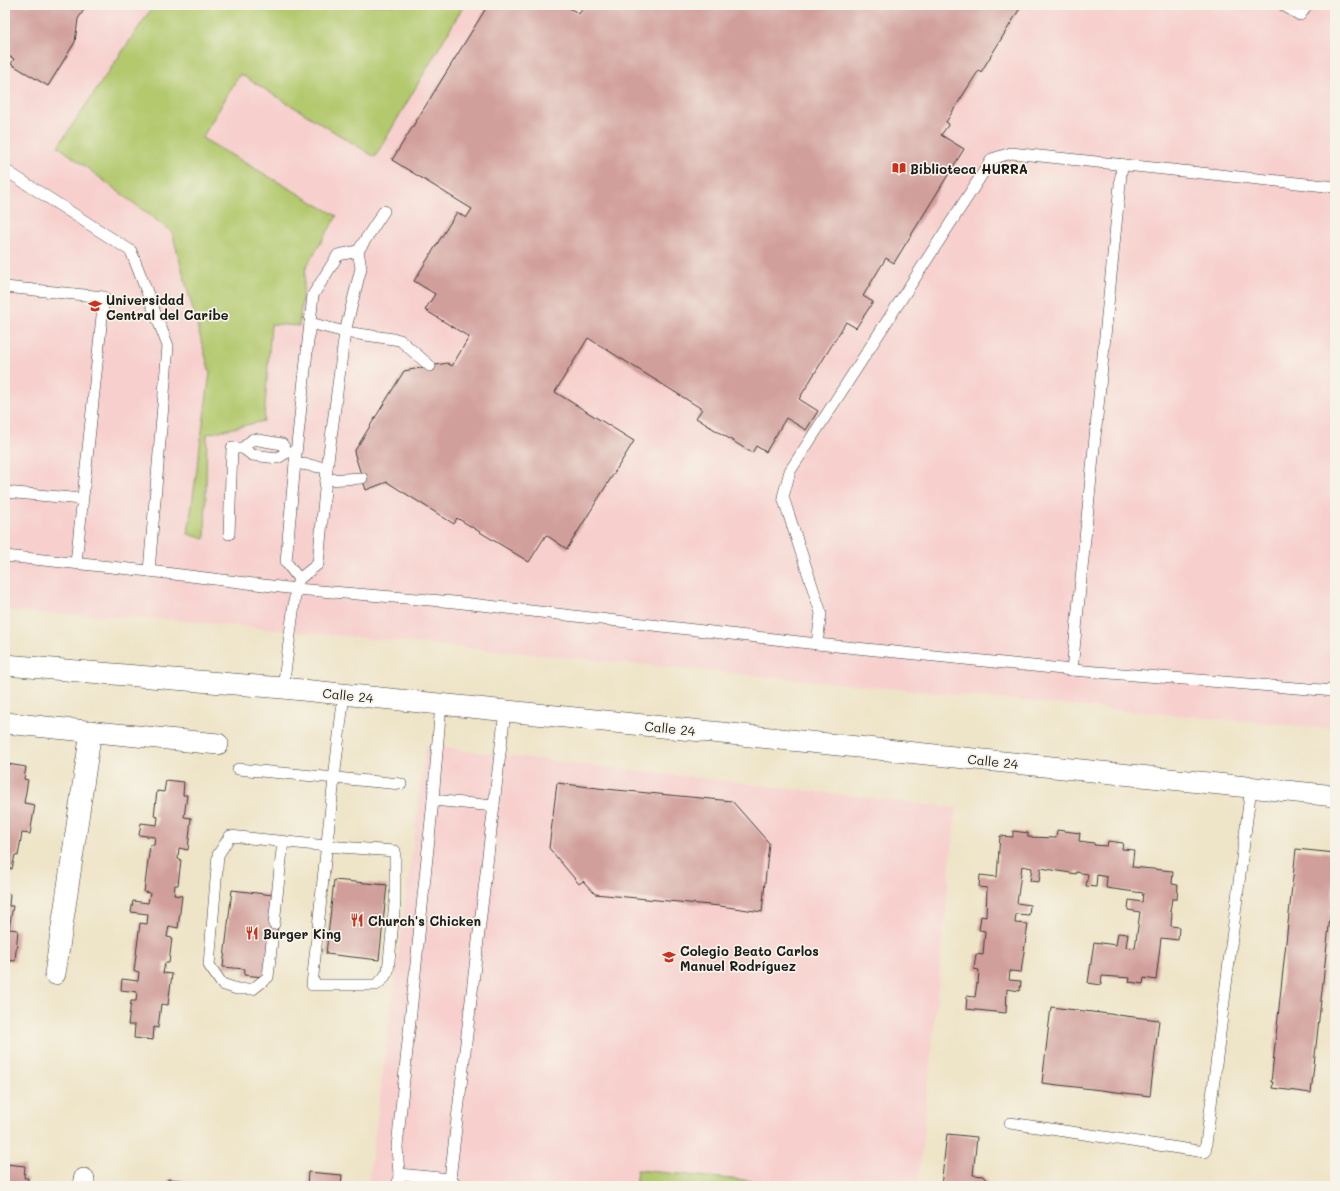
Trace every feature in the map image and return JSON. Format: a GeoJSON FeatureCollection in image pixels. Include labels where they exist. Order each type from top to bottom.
{"type":"FeatureCollection","features":[{"type":"Feature","properties":{"kind":"street","name":"Calle 24"},"geometry":{"type":"LineString","coordinates":[[5,665],[284,688],[1251,786],[1335,796]]}},
{"type":"Feature","properties":{"kind":"street"},"geometry":{"type":"LineString","coordinates":[[5,723],[218,744]]}},
{"type":"Feature","properties":{"kind":"street"},"geometry":{"type":"LineString","coordinates":[[55,974],[91,731]]}},
{"type":"Feature","properties":{"kind":"lane"},"geometry":{"type":"LineString","coordinates":[[1283,5],[1300,15],[1307,5]]}},
{"type":"Feature","properties":{"kind":"lane"},"geometry":{"type":"LineString","coordinates":[[817,644],[821,614],[783,497],[790,471],[992,159],[1011,153],[1335,186]]}},
{"type":"Feature","properties":{"kind":"lane"},"geometry":{"type":"LineString","coordinates":[[1072,670],[1122,164]]}},
{"type":"Feature","properties":{"kind":"lane"},"geometry":{"type":"LineString","coordinates":[[5,170],[131,251],[168,346],[149,572]]}},
{"type":"Feature","properties":{"kind":"lane"},"geometry":{"type":"LineString","coordinates":[[297,584],[318,564],[327,468],[345,332],[361,268],[358,251],[384,211]]}},
{"type":"Feature","properties":{"kind":"lane"},"geometry":{"type":"LineString","coordinates":[[284,688],[297,584],[286,562],[293,456],[313,295],[338,255],[358,251]]}},
{"type":"Feature","properties":{"kind":"lane"},"geometry":{"type":"LineString","coordinates":[[5,287],[104,297],[76,564]]}},
{"type":"Feature","properties":{"kind":"lane"},"geometry":{"type":"LineString","coordinates":[[310,323],[345,332],[400,340],[430,366]]}},
{"type":"Feature","properties":{"kind":"lane"},"geometry":{"type":"LineString","coordinates":[[243,448],[253,439],[282,444],[293,456]]}},
{"type":"Feature","properties":{"kind":"lane"},"geometry":{"type":"LineString","coordinates":[[229,534],[232,448],[243,448],[252,455],[278,458],[293,456],[327,468]]}},
{"type":"Feature","properties":{"kind":"lane"},"geometry":{"type":"LineString","coordinates":[[327,480],[362,478]]}},
{"type":"Feature","properties":{"kind":"lane"},"geometry":{"type":"LineString","coordinates":[[5,492],[82,499]]}},
{"type":"Feature","properties":{"kind":"lane"},"geometry":{"type":"LineString","coordinates":[[5,556],[149,572],[297,584],[817,644],[1072,670],[1335,691]]}},
{"type":"Feature","properties":{"kind":"lane"},"geometry":{"type":"LineString","coordinates":[[272,941],[268,977],[253,989],[237,989],[222,984],[209,965],[218,855],[230,836],[326,846],[395,851],[395,902],[388,971],[383,979],[376,985],[312,985],[326,846],[333,779],[344,694]]}},
{"type":"Feature","properties":{"kind":"lane"},"geometry":{"type":"LineString","coordinates":[[398,1186],[399,1174],[397,1147],[433,800],[441,704]]}},
{"type":"Feature","properties":{"kind":"lane"},"geometry":{"type":"LineString","coordinates":[[399,1174],[454,1183],[505,711]]}},
{"type":"Feature","properties":{"kind":"lane"},"geometry":{"type":"LineString","coordinates":[[238,769],[333,779],[401,784]]}},
{"type":"Feature","properties":{"kind":"lane"},"geometry":{"type":"LineString","coordinates":[[1010,1123],[1205,1152],[1251,786]]}},
{"type":"Feature","properties":{"kind":"lane"},"geometry":{"type":"LineString","coordinates":[[433,800],[494,806]]}},
{"type":"Feature","properties":{"kind":"lane"},"geometry":{"type":"LineString","coordinates":[[274,924],[283,841]]}},
{"type":"Feature","properties":{"kind":"shaded area"},"geometry":{"type":"Polygon","coordinates":[[[5,5],[1335,5],[1335,729],[1106,709],[165,619],[5,611],[5,5]]]}},
{"type":"Feature","properties":{"kind":"shaded area","name":"Colegio Beato Carlos Manuel Rodríguez"},"geometry":{"type":"Polygon","coordinates":[[[426,746],[956,808],[918,1186],[368,1186],[426,746]]]}},
{"type":"Feature","properties":{"kind":"green space"},"geometry":{"type":"Polygon","coordinates":[[[154,5],[464,5],[375,157],[240,74],[202,138],[337,216],[306,267],[299,326],[271,324],[264,421],[207,434],[205,539],[188,534],[210,373],[172,232],[58,146],[154,5]]]}},
{"type":"Feature","properties":{"kind":"green space"},"geometry":{"type":"Polygon","coordinates":[[[637,1170],[752,1181],[751,1186],[635,1186],[637,1170]]]}},
{"type":"Feature","properties":{"kind":"building"},"geometry":{"type":"Polygon","coordinates":[[[5,5],[87,5],[78,19],[75,42],[48,86],[11,64],[14,59],[5,54],[5,5]]]}},
{"type":"Feature","properties":{"kind":"building"},"geometry":{"type":"Polygon","coordinates":[[[488,5],[565,5],[579,14],[585,5],[1022,5],[981,72],[979,70],[946,122],[949,124],[941,135],[964,149],[894,263],[886,258],[863,296],[873,302],[856,328],[846,322],[799,399],[818,411],[806,430],[786,418],[766,452],[756,446],[752,453],[696,418],[702,409],[588,338],[555,392],[634,441],[567,549],[546,535],[529,562],[457,518],[454,524],[387,482],[366,490],[354,452],[404,371],[447,363],[452,366],[469,337],[425,310],[435,294],[414,281],[457,212],[466,218],[472,209],[392,160],[488,5]]]}},
{"type":"Feature","properties":{"kind":"building"},"geometry":{"type":"Polygon","coordinates":[[[8,764],[26,767],[24,779],[28,780],[24,803],[35,805],[30,834],[22,833],[18,856],[15,855],[12,869],[5,868],[5,777],[8,764]]]}},
{"type":"Feature","properties":{"kind":"building"},"geometry":{"type":"Polygon","coordinates":[[[166,780],[184,782],[183,795],[187,795],[184,817],[191,818],[188,850],[179,848],[178,859],[181,860],[178,885],[175,885],[174,895],[182,896],[178,928],[169,926],[167,937],[172,938],[169,963],[165,963],[163,973],[172,974],[168,1005],[161,1004],[158,1028],[154,1027],[153,1040],[134,1038],[135,1025],[128,1025],[131,1001],[136,1001],[137,992],[121,990],[122,979],[138,981],[139,972],[134,971],[140,923],[147,924],[148,914],[131,912],[133,901],[148,903],[150,893],[144,892],[150,845],[154,845],[155,837],[139,835],[141,823],[157,825],[158,817],[154,816],[157,791],[164,792],[166,780]]]}},
{"type":"Feature","properties":{"kind":"building"},"geometry":{"type":"Polygon","coordinates":[[[557,783],[732,801],[769,843],[762,912],[720,906],[595,894],[583,881],[579,884],[549,848],[557,783]]]}},
{"type":"Feature","properties":{"kind":"building"},"geometry":{"type":"Polygon","coordinates":[[[1057,830],[1080,833],[1079,841],[1094,843],[1094,845],[1107,846],[1108,841],[1123,843],[1122,849],[1134,850],[1132,867],[1173,871],[1172,884],[1178,885],[1177,899],[1172,899],[1170,911],[1172,912],[1171,926],[1179,927],[1178,940],[1161,938],[1156,980],[1144,978],[1143,984],[1129,982],[1130,978],[1102,976],[1101,985],[1088,983],[1094,942],[1116,945],[1118,933],[1128,934],[1126,947],[1135,948],[1140,912],[1128,910],[1129,900],[1142,902],[1143,893],[1106,888],[1107,877],[1097,875],[1096,887],[1086,886],[1088,874],[1076,872],[1076,874],[1041,868],[1039,882],[1030,881],[1032,868],[1022,866],[1017,903],[1030,905],[1029,915],[1016,914],[1015,923],[1028,924],[1021,972],[1010,971],[1009,980],[1021,981],[1020,991],[1007,989],[1006,1013],[966,1009],[967,996],[975,997],[977,983],[978,984],[979,970],[974,969],[976,954],[983,955],[985,931],[979,930],[981,916],[986,917],[987,888],[979,887],[980,875],[997,877],[1000,836],[1013,837],[1013,831],[1028,833],[1028,837],[1056,838],[1057,830]]]}},
{"type":"Feature","properties":{"kind":"building"},"geometry":{"type":"Polygon","coordinates":[[[1296,849],[1335,853],[1335,870],[1311,1093],[1272,1088],[1273,1082],[1271,1082],[1296,849]]]}},
{"type":"Feature","properties":{"kind":"building","name":"Church's Chicken"},"geometry":{"type":"Polygon","coordinates":[[[334,880],[387,885],[379,960],[326,954],[334,880]]]}},
{"type":"Feature","properties":{"kind":"building","name":"Burger King"},"geometry":{"type":"Polygon","coordinates":[[[232,890],[273,895],[278,925],[276,942],[263,977],[244,975],[245,969],[223,967],[232,890]]]}},
{"type":"Feature","properties":{"kind":"building"},"geometry":{"type":"Polygon","coordinates":[[[5,893],[10,894],[9,906],[13,906],[9,929],[18,930],[15,961],[5,960],[5,893]]]}},
{"type":"Feature","properties":{"kind":"building"},"geometry":{"type":"Polygon","coordinates":[[[1051,1007],[1159,1020],[1150,1096],[1042,1083],[1051,1007]]]}},
{"type":"Feature","properties":{"kind":"building"},"geometry":{"type":"Polygon","coordinates":[[[947,1134],[977,1137],[973,1175],[983,1176],[991,1186],[941,1186],[947,1134]]]}},
{"type":"Feature","properties":{"kind":"building"},"geometry":{"type":"Polygon","coordinates":[[[6,1164],[25,1166],[24,1178],[28,1178],[27,1186],[5,1186],[6,1164]]]}},
{"type":"Feature","properties":{"kind":"building"},"geometry":{"type":"Polygon","coordinates":[[[308,1172],[342,1175],[341,1186],[307,1186],[308,1172]]]}},
{"type":"Feature","properties":{"kind":"building"},"geometry":{"type":"Polygon","coordinates":[[[168,1179],[187,1181],[187,1186],[168,1186],[168,1179]]]}},
{"type":"Feature","properties":{"kind":"place","name":"Biblioteca HURRA"},"geometry":{"type":"Point","coordinates":[899,168]}},
{"type":"Feature","properties":{"kind":"place","name":"Universidad Central del Caribe"},"geometry":{"type":"Point","coordinates":[95,306]}},
{"type":"Feature","properties":{"kind":"place","name":"Church's Chicken"},"geometry":{"type":"Point","coordinates":[357,920]}},
{"type":"Feature","properties":{"kind":"place","name":"Burger King"},"geometry":{"type":"Point","coordinates":[252,933]}},
{"type":"Feature","properties":{"kind":"place","name":"Colegio Beato Carlos Manuel Rodríguez"},"geometry":{"type":"Point","coordinates":[669,957]}}]}
